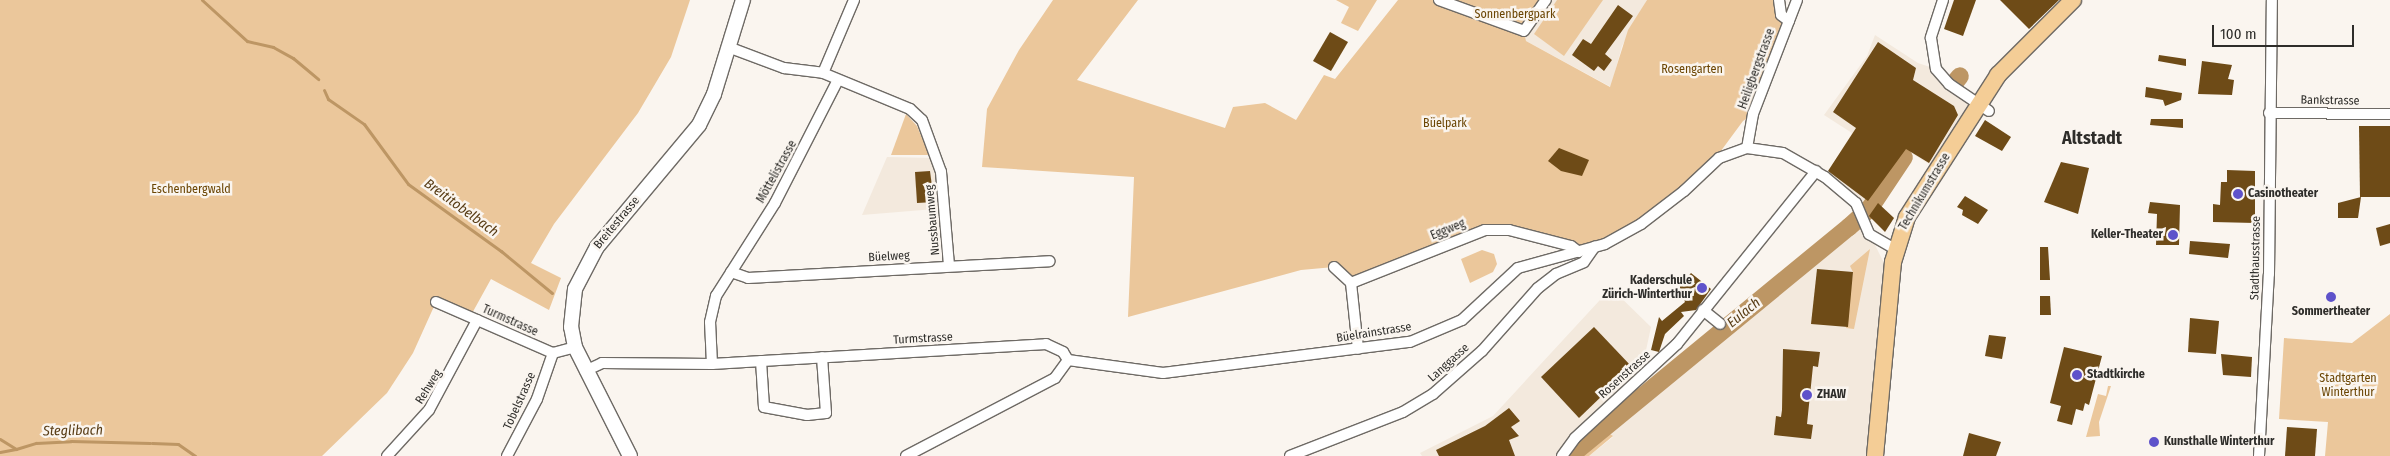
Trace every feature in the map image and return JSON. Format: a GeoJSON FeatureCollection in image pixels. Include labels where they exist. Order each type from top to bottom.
{"type":"FeatureCollection","features":[{"type":"Feature","properties":{"kind":"main road","name":"Breitestrasse"},"geometry":{"type":"LineString","coordinates":[[628,455],[575,347],[571,327],[575,289],[586,263],[699,125],[709,107],[743,0]]}},
{"type":"Feature","properties":{"kind":"main road","name":"Technikumstrasse"},"geometry":{"type":"LineString","coordinates":[[1875,456],[1895,249],[1907,218],[1984,108],[2017,54],[2072,0]]}},
{"type":"Feature","properties":{"kind":"street"},"geometry":{"type":"LineString","coordinates":[[823,73],[854,0]]}},
{"type":"Feature","properties":{"kind":"street"},"geometry":{"type":"LineString","coordinates":[[1439,0],[1524,31],[1546,0]]}},
{"type":"Feature","properties":{"kind":"street"},"geometry":{"type":"LineString","coordinates":[[1779,0],[1782,15],[1789,21]]}},
{"type":"Feature","properties":{"kind":"street","name":"Heiligbergstrasse"},"geometry":{"type":"LineString","coordinates":[[1747,148],[1753,114],[1797,0]]}},
{"type":"Feature","properties":{"kind":"street"},"geometry":{"type":"LineString","coordinates":[[1943,0],[1931,38],[1933,62],[1945,81],[1984,108]]}},
{"type":"Feature","properties":{"kind":"street","name":"Stadthausstrasse"},"geometry":{"type":"LineString","coordinates":[[2260,456],[2269,274],[2269,113],[2272,0]]}},
{"type":"Feature","properties":{"kind":"street"},"geometry":{"type":"LineString","coordinates":[[728,47],[784,68],[823,73],[838,80]]}},
{"type":"Feature","properties":{"kind":"street","name":"Nussbaumweg"},"geometry":{"type":"LineString","coordinates":[[838,80],[910,109],[922,120],[941,172],[949,266]]}},
{"type":"Feature","properties":{"kind":"street","name":"Möttelistrasse"},"geometry":{"type":"LineString","coordinates":[[712,364],[712,307],[731,272],[775,203],[838,80]]}},
{"type":"Feature","properties":{"kind":"street","name":"Bankstrasse"},"geometry":{"type":"LineString","coordinates":[[2269,113],[2390,114]]}},
{"type":"Feature","properties":{"kind":"street"},"geometry":{"type":"LineString","coordinates":[[1747,148],[1783,153],[1816,171],[1850,194],[1869,234],[1895,249]]}},
{"type":"Feature","properties":{"kind":"street","name":"Büelrainstrasse"},"geometry":{"type":"LineString","coordinates":[[1068,360],[1163,373],[1410,342],[1445,329],[1474,310],[1500,281],[1518,268],[1595,246],[1656,214],[1719,158],[1747,148]]}},
{"type":"Feature","properties":{"kind":"street","name":"Rosenstrasse"},"geometry":{"type":"LineString","coordinates":[[1563,454],[1677,344],[1816,171]]}},
{"type":"Feature","properties":{"kind":"street","name":"Eggweg"},"geometry":{"type":"LineString","coordinates":[[1351,283],[1485,230],[1509,230],[1571,246],[1579,252]]}},
{"type":"Feature","properties":{"kind":"street","name":"Langgasse"},"geometry":{"type":"LineString","coordinates":[[1290,456],[1404,412],[1433,394],[1482,351],[1538,288],[1584,262],[1595,246]]}},
{"type":"Feature","properties":{"kind":"street","name":"Büelweg"},"geometry":{"type":"LineString","coordinates":[[731,272],[748,278],[1050,261]]}},
{"type":"Feature","properties":{"kind":"street"},"geometry":{"type":"LineString","coordinates":[[1334,266],[1351,283],[1358,349]]}},
{"type":"Feature","properties":{"kind":"street","name":"Turmstrasse"},"geometry":{"type":"LineString","coordinates":[[436,302],[553,353]]}},
{"type":"Feature","properties":{"kind":"street"},"geometry":{"type":"LineString","coordinates":[[1704,310],[1720,324]]}},
{"type":"Feature","properties":{"kind":"street","name":"Rehweg"},"geometry":{"type":"LineString","coordinates":[[387,456],[429,410],[477,320]]}},
{"type":"Feature","properties":{"kind":"street","name":"Turmstrasse"},"geometry":{"type":"LineString","coordinates":[[586,371],[602,364],[712,364],[1046,344],[1063,352],[1068,360]]}},
{"type":"Feature","properties":{"kind":"street"},"geometry":{"type":"LineString","coordinates":[[553,353],[575,347]]}},
{"type":"Feature","properties":{"kind":"street","name":"Tobelstrasse"},"geometry":{"type":"LineString","coordinates":[[506,456],[534,406],[553,353]]}},
{"type":"Feature","properties":{"kind":"street"},"geometry":{"type":"LineString","coordinates":[[760,361],[764,407],[807,415],[826,413],[822,357]]}},
{"type":"Feature","properties":{"kind":"street"},"geometry":{"type":"LineString","coordinates":[[906,456],[1055,378],[1068,360]]}},
{"type":"Feature","properties":{"kind":"shaded area"},"geometry":{"type":"Polygon","coordinates":[[[1546,0],[1647,0],[1622,46],[1611,87],[1526,41],[1524,31],[1546,0]]]}},
{"type":"Feature","properties":{"kind":"shaded area"},"geometry":{"type":"Polygon","coordinates":[[[1875,35],[1918,63],[1936,69],[1979,105],[1937,169],[1908,151],[1863,221],[1883,261],[1893,262],[1875,456],[1589,456],[1613,437],[1610,434],[1857,225],[1860,212],[1825,177],[1852,133],[1824,115],[1867,56],[1875,35]]]}},
{"type":"Feature","properties":{"kind":"shaded area"},"geometry":{"type":"Polygon","coordinates":[[[887,157],[936,158],[947,208],[862,215],[887,157]]]}},
{"type":"Feature","properties":{"kind":"shaded area"},"geometry":{"type":"Polygon","coordinates":[[[1611,288],[1651,327],[1642,369],[1573,433],[1558,456],[1422,456],[1420,453],[1493,416],[1611,288]]]}},
{"type":"Feature","properties":{"kind":"green space","name":"Eschenbergwald"},"geometry":{"type":"Polygon","coordinates":[[[0,0],[690,0],[671,57],[638,113],[554,224],[531,263],[561,278],[549,310],[491,279],[470,317],[436,302],[413,353],[387,393],[322,456],[0,456],[0,0]]]}},
{"type":"Feature","properties":{"kind":"green space","name":"Büelpark"},"geometry":{"type":"Polygon","coordinates":[[[1053,0],[1138,0],[1077,80],[1225,128],[1233,107],[1265,103],[1296,120],[1324,75],[1335,79],[1398,0],[1546,0],[1524,31],[1526,41],[1610,87],[1628,30],[1647,0],[1779,0],[1789,21],[1753,114],[1743,121],[1712,163],[1656,214],[1579,252],[1499,228],[1351,283],[1334,267],[1301,270],[1128,317],[1134,177],[982,167],[987,109],[1019,50],[1053,0]]]}},
{"type":"Feature","properties":{"kind":"green space"},"geometry":{"type":"Polygon","coordinates":[[[1336,0],[1377,0],[1358,31],[1341,23],[1349,7],[1336,0]]]}},
{"type":"Feature","properties":{"kind":"green space"},"geometry":{"type":"Polygon","coordinates":[[[1557,0],[1603,0],[1564,56],[1534,34],[1557,0]]]}},
{"type":"Feature","properties":{"kind":"green space"},"geometry":{"type":"Polygon","coordinates":[[[906,114],[917,126],[929,155],[891,155],[906,114]]]}},
{"type":"Feature","properties":{"kind":"green space"},"geometry":{"type":"Polygon","coordinates":[[[1860,212],[1857,225],[1610,434],[1613,436],[1589,456],[1559,456],[1860,212]]]}},
{"type":"Feature","properties":{"kind":"green space"},"geometry":{"type":"Polygon","coordinates":[[[1870,249],[1854,329],[1846,328],[1853,272],[1850,266],[1870,249]]]}},
{"type":"Feature","properties":{"kind":"green space"},"geometry":{"type":"Polygon","coordinates":[[[1482,250],[1494,254],[1497,264],[1493,272],[1470,283],[1461,259],[1482,250]]]}},
{"type":"Feature","properties":{"kind":"green space","name":"Stadtgarten Winterthur"},"geometry":{"type":"Polygon","coordinates":[[[2390,314],[2390,456],[2325,456],[2328,422],[2279,419],[2284,338],[2352,343],[2390,314]]]}},
{"type":"Feature","properties":{"kind":"green space"},"geometry":{"type":"Polygon","coordinates":[[[2108,386],[2111,386],[2099,422],[2100,436],[2086,437],[2098,394],[2106,396],[2108,386]]]}},
{"type":"Feature","properties":{"kind":"building"},"geometry":{"type":"Polygon","coordinates":[[[1954,0],[1976,0],[1963,36],[1944,29],[1954,0]]]}},
{"type":"Feature","properties":{"kind":"building"},"geometry":{"type":"Polygon","coordinates":[[[2000,0],[2059,0],[2029,29],[2000,0]]]}},
{"type":"Feature","properties":{"kind":"building"},"geometry":{"type":"Polygon","coordinates":[[[1618,5],[1633,16],[1605,54],[1612,60],[1604,71],[1598,66],[1594,71],[1572,55],[1583,39],[1591,44],[1618,5]]]}},
{"type":"Feature","properties":{"kind":"building"},"geometry":{"type":"Polygon","coordinates":[[[1330,32],[1348,42],[1331,71],[1313,61],[1330,32]]]}},
{"type":"Feature","properties":{"kind":"building"},"geometry":{"type":"Polygon","coordinates":[[[1878,42],[1916,68],[1913,80],[1954,106],[1958,115],[1929,163],[1906,149],[1868,201],[1828,171],[1856,128],[1833,112],[1878,42]]]}},
{"type":"Feature","properties":{"kind":"building"},"geometry":{"type":"Polygon","coordinates":[[[2159,55],[2186,59],[2186,66],[2158,61],[2159,55]]]}},
{"type":"Feature","properties":{"kind":"building"},"geometry":{"type":"Polygon","coordinates":[[[2202,61],[2232,65],[2228,79],[2234,80],[2232,95],[2198,94],[2202,61]]]}},
{"type":"Feature","properties":{"kind":"building"},"geometry":{"type":"Polygon","coordinates":[[[2146,87],[2182,93],[2181,100],[2165,106],[2163,100],[2145,97],[2146,87]]]}},
{"type":"Feature","properties":{"kind":"building"},"geometry":{"type":"Polygon","coordinates":[[[2151,119],[2183,119],[2183,128],[2150,125],[2151,119]]]}},
{"type":"Feature","properties":{"kind":"building"},"geometry":{"type":"Polygon","coordinates":[[[1985,120],[2011,137],[2002,151],[1975,136],[1985,120]]]}},
{"type":"Feature","properties":{"kind":"building"},"geometry":{"type":"Polygon","coordinates":[[[2359,126],[2390,126],[2390,197],[2360,197],[2359,126]]]}},
{"type":"Feature","properties":{"kind":"building"},"geometry":{"type":"Polygon","coordinates":[[[1559,148],[1589,160],[1582,176],[1561,171],[1548,161],[1559,148]]]}},
{"type":"Feature","properties":{"kind":"building"},"geometry":{"type":"Polygon","coordinates":[[[2061,162],[2089,168],[2078,214],[2044,202],[2061,162]]]}},
{"type":"Feature","properties":{"kind":"building","name":"Casinotheater"},"geometry":{"type":"Polygon","coordinates":[[[2227,170],[2255,171],[2255,223],[2213,222],[2213,204],[2220,205],[2221,182],[2227,182],[2227,170]]]}},
{"type":"Feature","properties":{"kind":"building"},"geometry":{"type":"Polygon","coordinates":[[[930,171],[934,202],[917,203],[915,172],[930,171]]]}},
{"type":"Feature","properties":{"kind":"building"},"geometry":{"type":"Polygon","coordinates":[[[1965,196],[1988,210],[1978,224],[1962,215],[1963,210],[1957,207],[1965,196]]]}},
{"type":"Feature","properties":{"kind":"building"},"geometry":{"type":"Polygon","coordinates":[[[2361,197],[2358,218],[2338,218],[2338,203],[2361,197]]]}},
{"type":"Feature","properties":{"kind":"building"},"geometry":{"type":"Polygon","coordinates":[[[2150,202],[2180,205],[2179,245],[2156,245],[2157,214],[2148,213],[2150,202]]]}},
{"type":"Feature","properties":{"kind":"building"},"geometry":{"type":"Polygon","coordinates":[[[1878,203],[1894,218],[1885,232],[1869,216],[1878,203]]]}},
{"type":"Feature","properties":{"kind":"building"},"geometry":{"type":"Polygon","coordinates":[[[2390,224],[2390,243],[2380,246],[2376,228],[2390,224]]]}},
{"type":"Feature","properties":{"kind":"building"},"geometry":{"type":"Polygon","coordinates":[[[2190,241],[2230,244],[2228,258],[2189,254],[2190,241]]]}},
{"type":"Feature","properties":{"kind":"building"},"geometry":{"type":"Polygon","coordinates":[[[2040,247],[2048,247],[2050,280],[2040,280],[2040,247]]]}},
{"type":"Feature","properties":{"kind":"building"},"geometry":{"type":"Polygon","coordinates":[[[1817,269],[1853,272],[1848,327],[1811,324],[1817,269]]]}},
{"type":"Feature","properties":{"kind":"building"},"geometry":{"type":"Polygon","coordinates":[[[1691,273],[1711,289],[1696,310],[1681,312],[1684,316],[1665,334],[1659,352],[1651,350],[1659,317],[1662,321],[1685,302],[1678,287],[1691,273]]]}},
{"type":"Feature","properties":{"kind":"building"},"geometry":{"type":"Polygon","coordinates":[[[2040,296],[2050,296],[2051,315],[2040,315],[2040,296]]]}},
{"type":"Feature","properties":{"kind":"building"},"geometry":{"type":"Polygon","coordinates":[[[2190,318],[2219,321],[2216,354],[2188,352],[2190,318]]]}},
{"type":"Feature","properties":{"kind":"building"},"geometry":{"type":"Polygon","coordinates":[[[1594,327],[1632,367],[1579,418],[1541,377],[1594,327]]]}},
{"type":"Feature","properties":{"kind":"building"},"geometry":{"type":"Polygon","coordinates":[[[1989,335],[2006,337],[2002,359],[1985,356],[1989,335]]]}},
{"type":"Feature","properties":{"kind":"building","name":"Stadtkirche"},"geometry":{"type":"Polygon","coordinates":[[[2064,347],[2102,356],[2089,405],[2085,403],[2083,411],[2076,409],[2072,425],[2057,421],[2061,406],[2050,403],[2064,347]]]}},
{"type":"Feature","properties":{"kind":"building"},"geometry":{"type":"Polygon","coordinates":[[[1783,349],[1820,352],[1818,367],[1813,366],[1807,424],[1813,425],[1811,439],[1774,435],[1776,416],[1781,417],[1782,410],[1783,349]]]}},
{"type":"Feature","properties":{"kind":"building"},"geometry":{"type":"Polygon","coordinates":[[[2221,354],[2252,357],[2251,377],[2223,375],[2221,354]]]}},
{"type":"Feature","properties":{"kind":"building"},"geometry":{"type":"Polygon","coordinates":[[[1509,408],[1520,421],[1511,427],[1519,436],[1509,440],[1515,456],[1439,456],[1436,450],[1485,426],[1509,408]]]}},
{"type":"Feature","properties":{"kind":"building"},"geometry":{"type":"Polygon","coordinates":[[[2287,427],[2317,429],[2315,456],[2285,456],[2287,427]]]}},
{"type":"Feature","properties":{"kind":"building"},"geometry":{"type":"Polygon","coordinates":[[[1969,433],[2001,442],[1996,456],[1963,456],[1969,433]]]}},
{"type":"Feature","properties":{"kind":"building"},"geometry":{"type":"Polygon","coordinates":[[[2181,438],[2212,438],[2211,447],[2181,447],[2181,438]]]}},
{"type":"Feature","properties":{"kind":"waterway","name":"Breititobelbach"},"geometry":{"type":"LineString","coordinates":[[202,0],[247,41],[273,47],[293,58],[318,79]]}},
{"type":"Feature","properties":{"kind":"waterway","name":"Eulach"},"geometry":{"type":"LineString","coordinates":[[1956,81],[1960,76]]}},
{"type":"Feature","properties":{"kind":"waterway","name":"Breititobelbach"},"geometry":{"type":"LineString","coordinates":[[324,90],[328,99],[364,124],[408,184],[501,251],[552,293]]}},
{"type":"Feature","properties":{"kind":"waterway","name":"Eulach"},"geometry":{"type":"LineString","coordinates":[[1570,456],[1849,227],[1870,208],[1904,157]]}},
{"type":"Feature","properties":{"kind":"waterway","name":"Steglibach"},"geometry":{"type":"LineString","coordinates":[[0,439],[16,449],[36,443],[71,441],[150,443]]}},
{"type":"Feature","properties":{"kind":"waterway","name":"Steglibach"},"geometry":{"type":"LineString","coordinates":[[152,443],[178,444],[195,456]]}},
{"type":"Feature","properties":{"kind":"waterway"},"geometry":{"type":"LineString","coordinates":[[0,452],[16,449]]}},
{"type":"Feature","properties":{"kind":"place","name":"Casinotheater"},"geometry":{"type":"Point","coordinates":[2238,194]}},
{"type":"Feature","properties":{"kind":"place","name":"Keller-Theater"},"geometry":{"type":"Point","coordinates":[2173,235]}},
{"type":"Feature","properties":{"kind":"place","name":"Kaderschule Zürich-Winterthur"},"geometry":{"type":"Point","coordinates":[1702,288]}},
{"type":"Feature","properties":{"kind":"place","name":"Sommertheater"},"geometry":{"type":"Point","coordinates":[2331,297]}},
{"type":"Feature","properties":{"kind":"place","name":"Stadtkirche"},"geometry":{"type":"Point","coordinates":[2077,375]}},
{"type":"Feature","properties":{"kind":"place","name":"ZHAW"},"geometry":{"type":"Point","coordinates":[1807,395]}},
{"type":"Feature","properties":{"kind":"place","name":"Kunsthalle Winterthur"},"geometry":{"type":"Point","coordinates":[2154,442]}},
{"type":"Feature","properties":{"kind":"district","name":"Altstadt"},"geometry":{"type":"Point","coordinates":[2092,138]}},
{"type":"Feature","properties":{"kind":"park label","name":"Sonnenbergpark"},"geometry":{"type":"Point","coordinates":[1515,15]}},
{"type":"Feature","properties":{"kind":"park label","name":"Rosengarten"},"geometry":{"type":"Point","coordinates":[1692,70]}}]}
